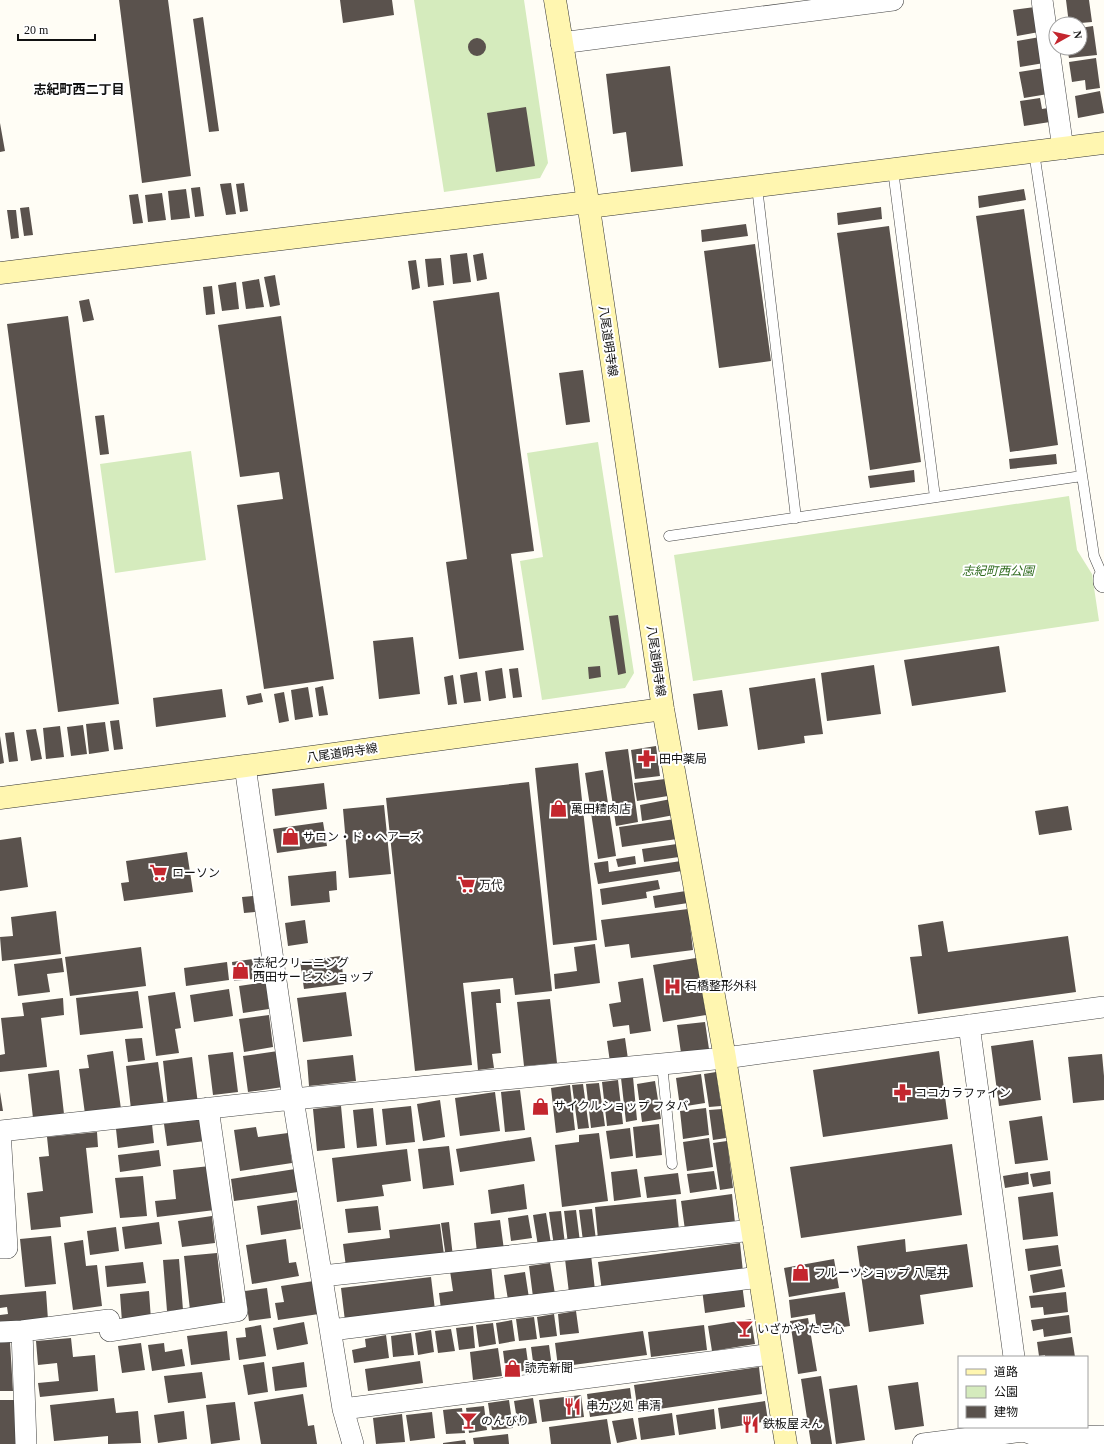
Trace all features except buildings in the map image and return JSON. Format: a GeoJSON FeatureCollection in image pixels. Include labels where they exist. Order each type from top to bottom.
{"type":"FeatureCollection","features":[{"type":"Feature","properties":{"kind":"street","name":"八尾道明寺線"},"geometry":{"type":"LineString","coordinates":[[0,798],[663,709],[588,205],[554,0]]}},
{"type":"Feature","properties":{"kind":"street"},"geometry":{"type":"LineString","coordinates":[[561,43],[893,0]]}},
{"type":"Feature","properties":{"kind":"street"},"geometry":{"type":"LineString","coordinates":[[1042,0],[1063,149]]}},
{"type":"Feature","properties":{"kind":"street"},"geometry":{"type":"LineString","coordinates":[[0,273],[757,187],[1104,144]]}},
{"type":"Feature","properties":{"kind":"street"},"geometry":{"type":"LineString","coordinates":[[663,709],[726,1058],[786,1444]]}},
{"type":"Feature","properties":{"kind":"street"},"geometry":{"type":"LineString","coordinates":[[245,766],[293,1099],[343,1409],[353,1444]]}},
{"type":"Feature","properties":{"kind":"street"},"geometry":{"type":"LineString","coordinates":[[0,1248],[7,1248],[0,1131],[293,1099],[726,1058],[1104,1007]]}},
{"type":"Feature","properties":{"kind":"street"},"geometry":{"type":"LineString","coordinates":[[969,1025],[1014,1356]]}},
{"type":"Feature","properties":{"kind":"street"},"geometry":{"type":"LineString","coordinates":[[0,1332],[22,1331],[109,1320],[110,1331],[237,1311],[208,1108]]}},
{"type":"Feature","properties":{"kind":"street"},"geometry":{"type":"LineString","coordinates":[[322,1276],[753,1230]]}},
{"type":"Feature","properties":{"kind":"street"},"geometry":{"type":"LineString","coordinates":[[331,1330],[760,1277]]}},
{"type":"Feature","properties":{"kind":"street"},"geometry":{"type":"LineString","coordinates":[[22,1331],[26,1444]]}},
{"type":"Feature","properties":{"kind":"street"},"geometry":{"type":"LineString","coordinates":[[343,1409],[772,1354]]}},
{"type":"Feature","properties":{"kind":"street"},"geometry":{"type":"LineString","coordinates":[[923,1444],[1002,1439],[1023,1429],[1040,1437],[1104,1436]]}},
{"type":"Feature","properties":{"kind":"lane"},"geometry":{"type":"LineString","coordinates":[[1034,152],[1094,556],[1104,579]]}},
{"type":"Feature","properties":{"kind":"lane"},"geometry":{"type":"LineString","coordinates":[[893,170],[935,498]]}},
{"type":"Feature","properties":{"kind":"lane"},"geometry":{"type":"LineString","coordinates":[[757,187],[796,518]]}},
{"type":"Feature","properties":{"kind":"lane"},"geometry":{"type":"LineString","coordinates":[[669,536],[1082,476]]}},
{"type":"Feature","properties":{"kind":"lane"},"geometry":{"type":"LineString","coordinates":[[662,1064],[672,1164]]}},
{"type":"Feature","properties":{"kind":"green space"},"geometry":{"type":"Polygon","coordinates":[[[414,0],[524,0],[548,163],[540,178],[444,192],[414,0]]]}},
{"type":"Feature","properties":{"kind":"green space"},"geometry":{"type":"Polygon","coordinates":[[[598,442],[634,673],[625,688],[542,700],[520,561],[543,557],[527,453],[598,442]]]}},
{"type":"Feature","properties":{"kind":"green space"},"geometry":{"type":"Polygon","coordinates":[[[191,451],[206,560],[115,573],[100,464],[191,451]]]}},
{"type":"Feature","properties":{"kind":"green space","name":"志紀町西公園"},"geometry":{"type":"Polygon","coordinates":[[[1069,496],[1077,550],[1092,574],[1099,621],[693,681],[674,555],[1069,496]]]}},
{"type":"Feature","properties":{"kind":"place","name":"田中薬局"},"geometry":{"type":"Point","coordinates":[646,759]}},
{"type":"Feature","properties":{"kind":"place","name":"萬田精肉店"},"geometry":{"type":"Point","coordinates":[558,809]}},
{"type":"Feature","properties":{"kind":"place","name":"サロン・ド・ヘアーズ"},"geometry":{"type":"Point","coordinates":[290,837]}},
{"type":"Feature","properties":{"kind":"place","name":"ローソン"},"geometry":{"type":"Point","coordinates":[159,873]}},
{"type":"Feature","properties":{"kind":"place","name":"万代"},"geometry":{"type":"Point","coordinates":[466,885]}},
{"type":"Feature","properties":{"kind":"place","name":"志紀クリーニング 西田サービスショップ"},"geometry":{"type":"Point","coordinates":[240,970]}},
{"type":"Feature","properties":{"kind":"place","name":"石橋整形外科"},"geometry":{"type":"Point","coordinates":[672,986]}},
{"type":"Feature","properties":{"kind":"place","name":"ココカラファイン"},"geometry":{"type":"Point","coordinates":[902,1093]}},
{"type":"Feature","properties":{"kind":"place","name":"サイクルショップ フタバ"},"geometry":{"type":"Point","coordinates":[541,1106]}},
{"type":"Feature","properties":{"kind":"place","name":"フルーツショップ 八尾井"},"geometry":{"type":"Point","coordinates":[801,1273]}},
{"type":"Feature","properties":{"kind":"place","name":"いざかや たこ心"},"geometry":{"type":"Point","coordinates":[744,1329]}},
{"type":"Feature","properties":{"kind":"place","name":"読売新聞"},"geometry":{"type":"Point","coordinates":[512,1368]}},
{"type":"Feature","properties":{"kind":"place","name":"串カツ処 串清"},"geometry":{"type":"Point","coordinates":[573,1406]}},
{"type":"Feature","properties":{"kind":"place","name":"のんびり"},"geometry":{"type":"Point","coordinates":[468,1421]}},
{"type":"Feature","properties":{"kind":"place","name":"鉄板屋えん"},"geometry":{"type":"Point","coordinates":[750,1424]}},
{"type":"Feature","properties":{"kind":"district","name":"志紀町西二丁目"},"geometry":{"type":"Point","coordinates":[79,89]}}]}
